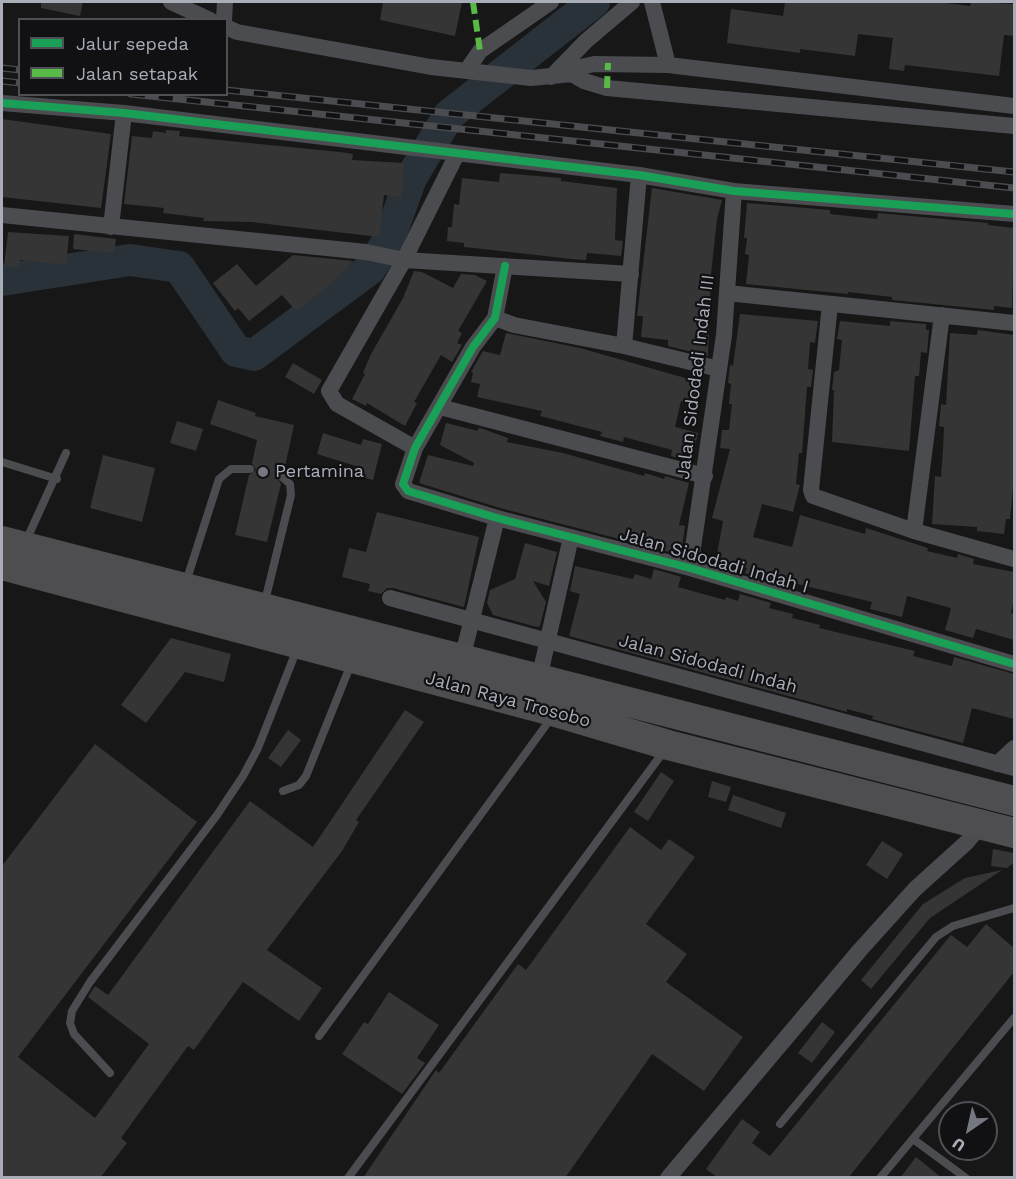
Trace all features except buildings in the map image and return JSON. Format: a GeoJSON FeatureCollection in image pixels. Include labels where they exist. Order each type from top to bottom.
{"type":"FeatureCollection","features":[{"type":"Feature","properties":{"kind":"highway","name":"Jalan Raya Trosobo"},"geometry":{"type":"LineString","coordinates":[[9,551],[184,588],[1014,801]]}},
{"type":"Feature","properties":{"kind":"highway","name":"Jalan Raya Trosobo"},"geometry":{"type":"LineString","coordinates":[[9,551],[299,645],[556,712],[668,746],[1014,833]]}},
{"type":"Feature","properties":{"kind":"street"},"geometry":{"type":"LineString","coordinates":[[171,2],[206,18]]}},
{"type":"Feature","properties":{"kind":"street"},"geometry":{"type":"LineString","coordinates":[[224,18],[225,2]]}},
{"type":"Feature","properties":{"kind":"street"},"geometry":{"type":"LineString","coordinates":[[467,70],[480,51],[551,2]]}},
{"type":"Feature","properties":{"kind":"street"},"geometry":{"type":"LineString","coordinates":[[551,77],[586,41],[632,2]]}},
{"type":"Feature","properties":{"kind":"street"},"geometry":{"type":"LineString","coordinates":[[652,2],[668,65]]}},
{"type":"Feature","properties":{"kind":"street"},"geometry":{"type":"LineString","coordinates":[[228,28],[237,32],[430,67],[490,74],[531,78],[551,77],[572,74],[581,67],[594,64],[668,65],[1014,106]]}},
{"type":"Feature","properties":{"kind":"street"},"geometry":{"type":"LineString","coordinates":[[643,64],[643,91]]}},
{"type":"Feature","properties":{"kind":"street"},"geometry":{"type":"LineString","coordinates":[[572,74],[584,81],[607,88],[1014,126]]}},
{"type":"Feature","properties":{"kind":"street"},"geometry":{"type":"LineString","coordinates":[[2,103],[124,113],[639,175],[734,191],[1014,214]]}},
{"type":"Feature","properties":{"kind":"street"},"geometry":{"type":"LineString","coordinates":[[111,227],[124,113]]}},
{"type":"Feature","properties":{"kind":"street"},"geometry":{"type":"LineString","coordinates":[[457,154],[404,260],[329,391],[338,404],[415,448],[473,347],[495,318],[505,266]]}},
{"type":"Feature","properties":{"kind":"street"},"geometry":{"type":"LineString","coordinates":[[624,346],[639,175]]}},
{"type":"Feature","properties":{"kind":"street","name":"Jalan Sidodadi Indah III"},"geometry":{"type":"LineString","coordinates":[[690,567],[719,369],[734,191]]}},
{"type":"Feature","properties":{"kind":"street"},"geometry":{"type":"LineString","coordinates":[[2,215],[366,252],[404,260],[631,274]]}},
{"type":"Feature","properties":{"kind":"street"},"geometry":{"type":"LineString","coordinates":[[727,293],[1014,323]]}},
{"type":"Feature","properties":{"kind":"street"},"geometry":{"type":"LineString","coordinates":[[830,304],[812,494],[822,501],[914,531],[1014,559]]}},
{"type":"Feature","properties":{"kind":"street"},"geometry":{"type":"LineString","coordinates":[[914,531],[942,315]]}},
{"type":"Feature","properties":{"kind":"street"},"geometry":{"type":"LineString","coordinates":[[495,318],[514,325],[624,346],[719,369]]}},
{"type":"Feature","properties":{"kind":"street"},"geometry":{"type":"LineString","coordinates":[[440,407],[705,476]]}},
{"type":"Feature","properties":{"kind":"street","name":"Jalan Sidodadi Indah I"},"geometry":{"type":"LineString","coordinates":[[415,448],[403,484],[406,489],[497,518],[690,567],[1014,664]]}},
{"type":"Feature","properties":{"kind":"street"},"geometry":{"type":"LineString","coordinates":[[462,659],[497,518]]}},
{"type":"Feature","properties":{"kind":"street"},"geometry":{"type":"LineString","coordinates":[[539,679],[571,537]]}},
{"type":"Feature","properties":{"kind":"street","name":"Jalan Sidodadi Indah"},"geometry":{"type":"LineString","coordinates":[[390,597],[1014,768]]}},
{"type":"Feature","properties":{"kind":"street"},"geometry":{"type":"LineString","coordinates":[[997,764],[1014,748]]}},
{"type":"Feature","properties":{"kind":"street"},"geometry":{"type":"LineString","coordinates":[[668,1178],[860,950],[915,889],[968,842],[981,825]]}},
{"type":"Feature","properties":{"kind":"lane"},"geometry":{"type":"LineString","coordinates":[[9,551],[57,479],[66,453]]}},
{"type":"Feature","properties":{"kind":"lane"},"geometry":{"type":"LineString","coordinates":[[2,462],[57,479]]}},
{"type":"Feature","properties":{"kind":"lane"},"geometry":{"type":"LineString","coordinates":[[184,588],[219,479],[231,469],[250,469]]}},
{"type":"Feature","properties":{"kind":"lane"},"geometry":{"type":"LineString","coordinates":[[263,608],[291,495],[290,484],[282,477]]}},
{"type":"Feature","properties":{"kind":"lane"},"geometry":{"type":"LineString","coordinates":[[110,1073],[74,1034],[70,1023],[72,1011],[85,988],[217,815],[243,776],[258,748],[299,645]]}},
{"type":"Feature","properties":{"kind":"lane"},"geometry":{"type":"LineString","coordinates":[[283,791],[299,785],[306,776],[352,659]]}},
{"type":"Feature","properties":{"kind":"lane"},"geometry":{"type":"LineString","coordinates":[[319,1036],[556,712]]}},
{"type":"Feature","properties":{"kind":"lane"},"geometry":{"type":"LineString","coordinates":[[348,1178],[668,746]]}},
{"type":"Feature","properties":{"kind":"lane"},"geometry":{"type":"LineString","coordinates":[[780,1124],[936,937],[953,926],[1014,908]]}},
{"type":"Feature","properties":{"kind":"lane"},"geometry":{"type":"LineString","coordinates":[[880,1178],[1014,1018]]}},
{"type":"Feature","properties":{"kind":"lane"},"geometry":{"type":"LineString","coordinates":[[913,1139],[966,1178]]}},
{"type":"Feature","properties":{"kind":"waterway"},"geometry":{"type":"LineString","coordinates":[[2,280],[130,260],[179,267],[236,351],[254,355],[370,269],[389,239],[411,178],[449,115],[594,2]]}},
{"type":"Feature","properties":{"kind":"railway"},"geometry":{"type":"LineString","coordinates":[[2,68],[18,70]]}},
{"type":"Feature","properties":{"kind":"railway"},"geometry":{"type":"LineString","coordinates":[[2,81],[18,83]]}},
{"type":"Feature","properties":{"kind":"railway"},"geometry":{"type":"LineString","coordinates":[[228,90],[1014,172]]}},
{"type":"Feature","properties":{"kind":"railway"},"geometry":{"type":"LineString","coordinates":[[150,96],[1014,188]]}},
{"type":"Feature","properties":{"kind":"marked path"},"geometry":{"type":"LineString","coordinates":[[473,2],[480,51]]}},
{"type":"Feature","properties":{"kind":"marked path"},"geometry":{"type":"LineString","coordinates":[[607,88],[608,63]]}},
{"type":"Feature","properties":{"kind":"cycle path"},"geometry":{"type":"LineString","coordinates":[[2,103],[124,113],[639,175],[734,191],[1014,214]]}},
{"type":"Feature","properties":{"kind":"cycle path"},"geometry":{"type":"LineString","coordinates":[[505,266],[495,318],[473,347],[415,448],[403,484],[408,491],[497,518],[690,568],[1014,664]]}},
{"type":"Feature","properties":{"kind":"place","name":"Pertamina"},"geometry":{"type":"Point","coordinates":[263,472]}}]}
